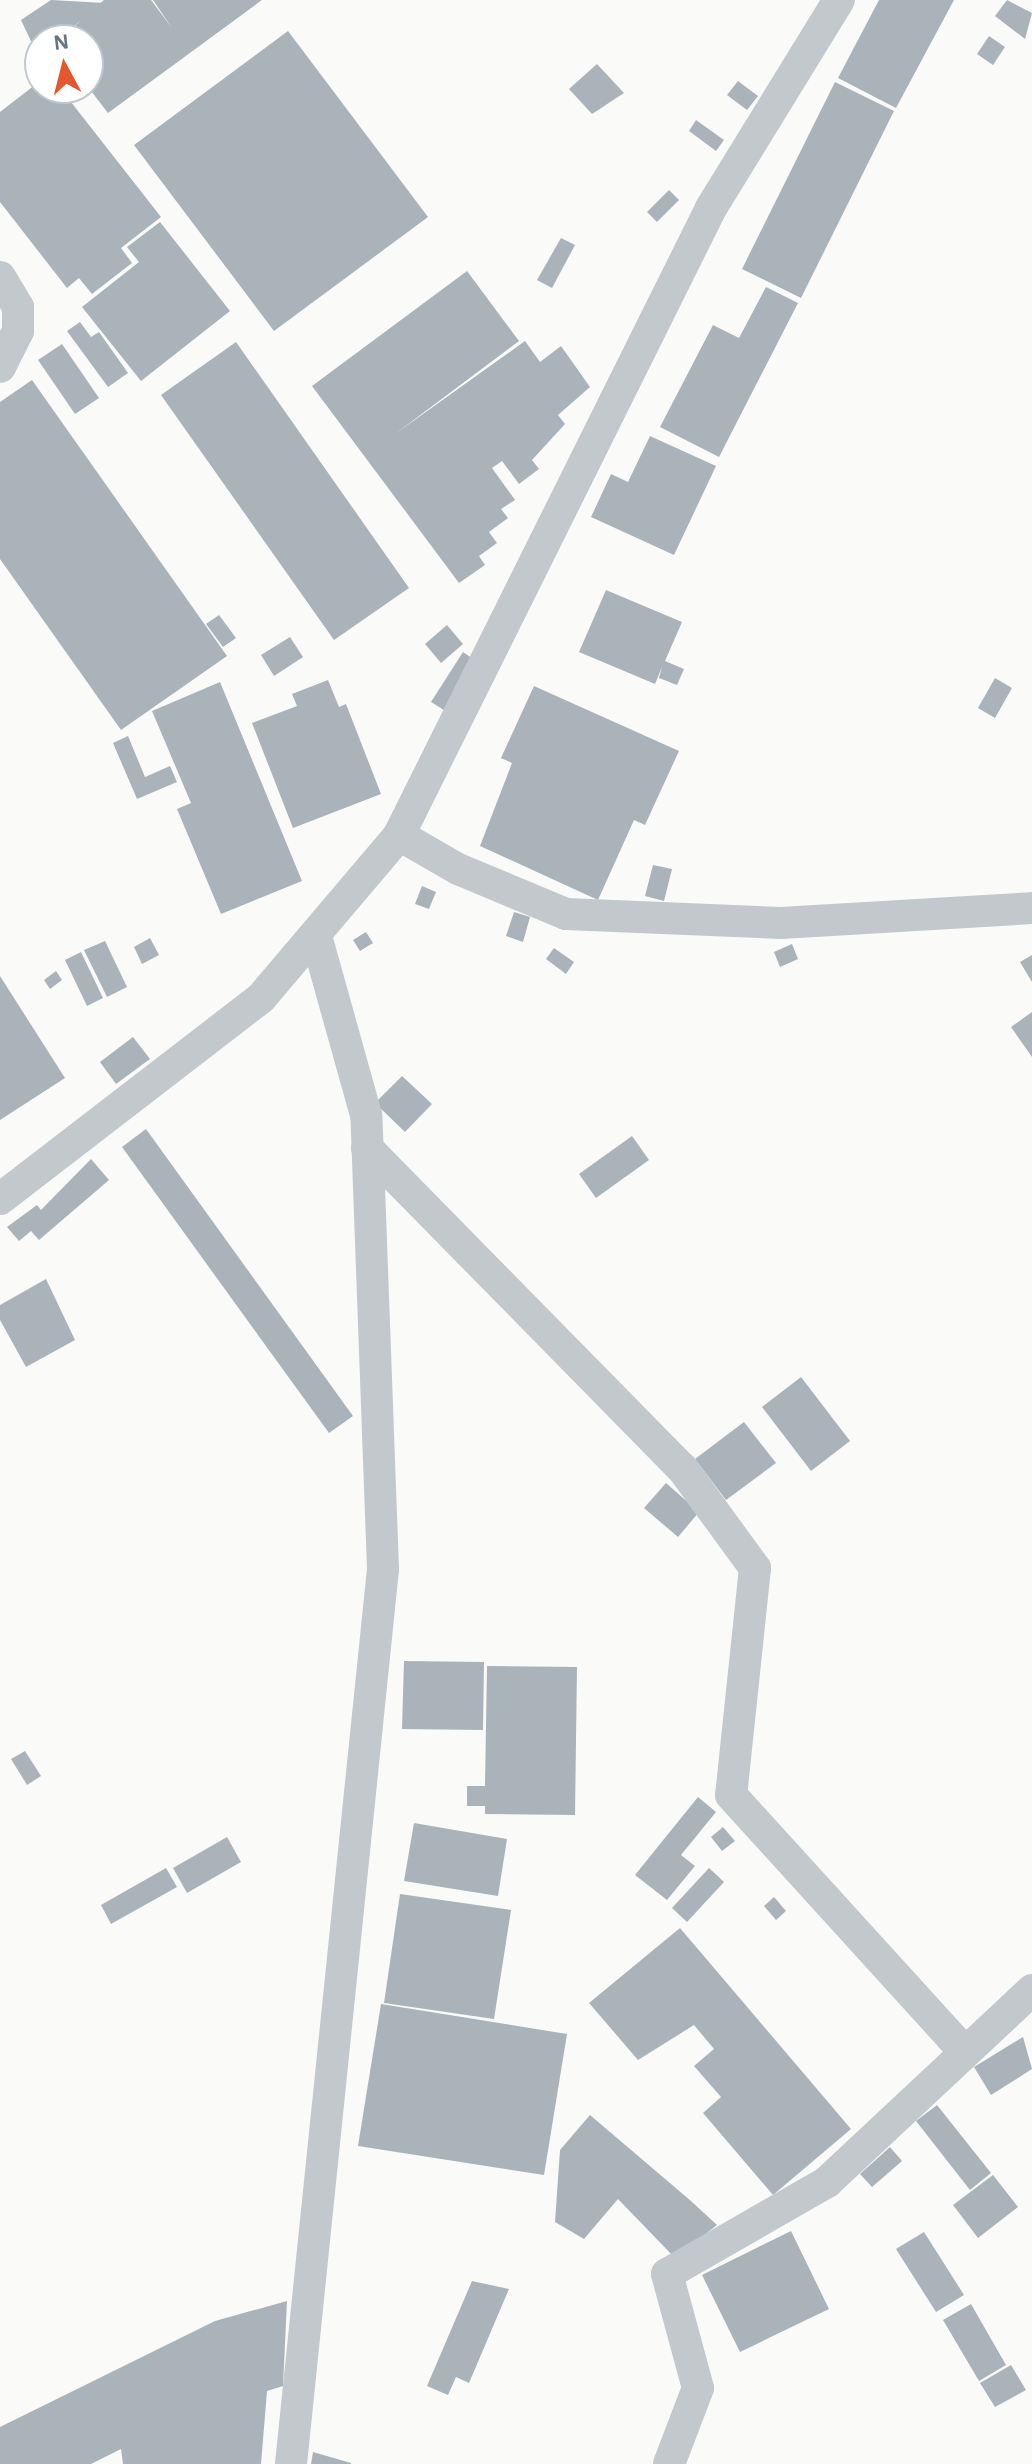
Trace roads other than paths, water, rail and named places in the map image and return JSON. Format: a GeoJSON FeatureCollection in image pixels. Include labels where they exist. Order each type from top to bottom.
{"type":"FeatureCollection","features":[{"type":"Feature","properties":{"kind":"street"},"geometry":{"type":"LineString","coordinates":[[0,1199],[261,998],[399,835],[711,208],[839,0]]}},
{"type":"Feature","properties":{"kind":"street"},"geometry":{"type":"LineString","coordinates":[[0,277],[18,307],[18,331],[0,367]]}},
{"type":"Feature","properties":{"kind":"street"},"geometry":{"type":"LineString","coordinates":[[399,835],[458,869],[566,914],[781,923],[1032,908]]}},
{"type":"Feature","properties":{"kind":"street"},"geometry":{"type":"LineString","coordinates":[[291,2464],[383,1569],[366,1115],[316,936]]}},
{"type":"Feature","properties":{"kind":"street"},"geometry":{"type":"LineString","coordinates":[[367,1148],[682,1468],[755,1568],[731,1795],[962,2049]]}},
{"type":"Feature","properties":{"kind":"street"},"geometry":{"type":"LineString","coordinates":[[669,2464],[698,2388],[667,2274],[827,2182],[962,2049],[1032,1990]]}}]}
